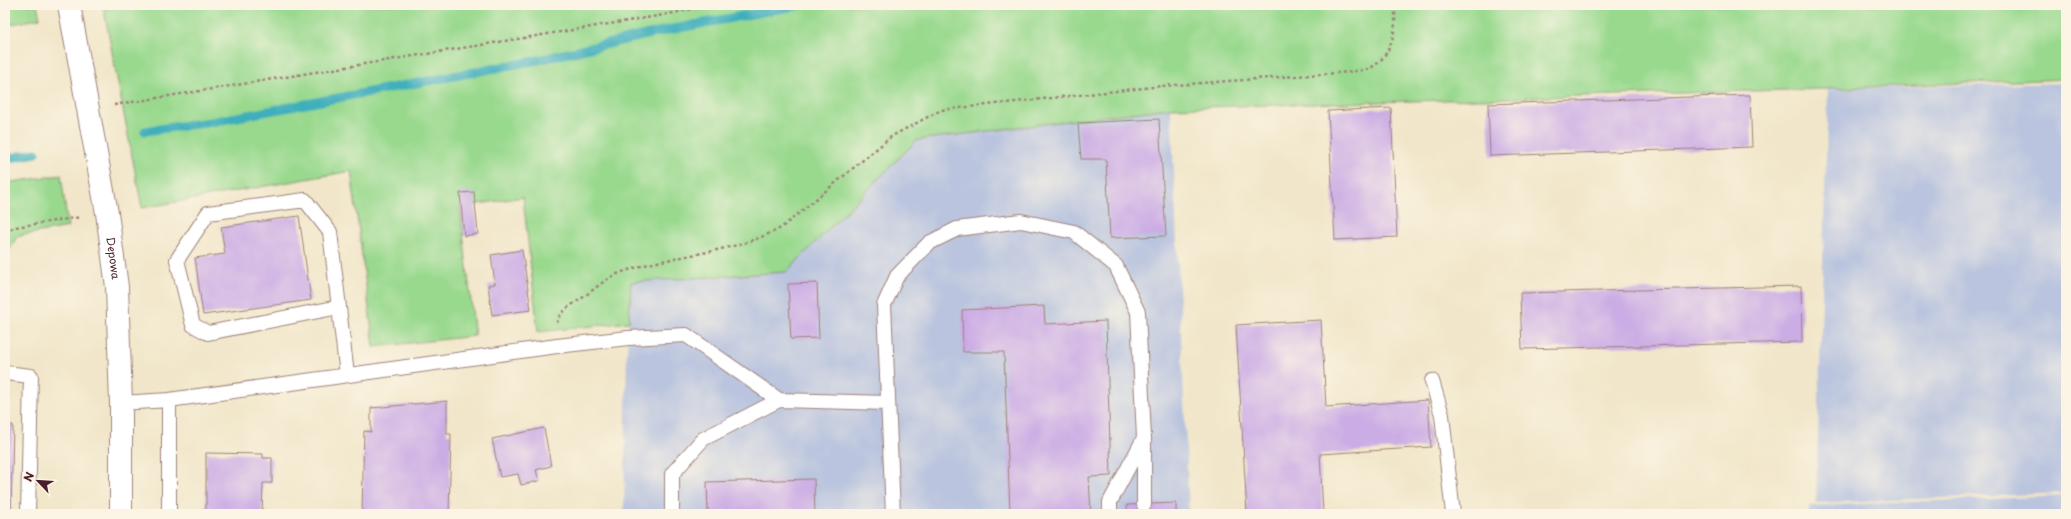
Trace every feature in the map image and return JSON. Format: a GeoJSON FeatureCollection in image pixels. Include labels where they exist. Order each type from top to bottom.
{"type":"FeatureCollection","features":[{"type":"Feature","properties":{"kind":"street","name":"Depowa"},"geometry":{"type":"LineString","coordinates":[[69,5],[107,213],[117,287],[121,403],[121,514]]}},
{"type":"Feature","properties":{"kind":"lane"},"geometry":{"type":"LineString","coordinates":[[339,307],[208,333],[193,325],[177,260],[208,214],[305,200],[330,232],[339,307],[347,375]]}},
{"type":"Feature","properties":{"kind":"lane"},"geometry":{"type":"LineString","coordinates":[[893,514],[884,305],[897,276],[929,243],[957,229],[1021,221],[1074,232],[1116,266],[1138,312],[1144,438],[1144,505]]}},
{"type":"Feature","properties":{"kind":"lane"},"geometry":{"type":"LineString","coordinates":[[121,403],[169,400],[557,346],[628,338],[686,335],[779,400]]}},
{"type":"Feature","properties":{"kind":"lane"},"geometry":{"type":"LineString","coordinates":[[5,373],[31,376],[28,514]]}},
{"type":"Feature","properties":{"kind":"lane"},"geometry":{"type":"LineString","coordinates":[[1432,381],[1442,415],[1453,514]]}},
{"type":"Feature","properties":{"kind":"lane"},"geometry":{"type":"LineString","coordinates":[[169,400],[169,514]]}},
{"type":"Feature","properties":{"kind":"lane"},"geometry":{"type":"LineString","coordinates":[[672,514],[672,474],[703,439],[779,400],[888,403]]}},
{"type":"Feature","properties":{"kind":"lane"},"geometry":{"type":"LineString","coordinates":[[1110,514],[1110,502],[1144,438]]}},
{"type":"Feature","properties":{"kind":"path"},"geometry":{"type":"LineString","coordinates":[[88,109],[658,16],[713,5]]}},
{"type":"Feature","properties":{"kind":"path"},"geometry":{"type":"LineString","coordinates":[[557,346],[556,329],[558,317],[566,309],[615,275],[640,266],[733,248],[760,239],[781,228],[892,136],[941,110],[1162,86],[1350,72],[1372,68],[1390,48],[1396,18],[1394,5]]}},
{"type":"Feature","properties":{"kind":"path"},"geometry":{"type":"LineString","coordinates":[[5,232],[14,227],[107,213]]}},
{"type":"Feature","properties":{"kind":"shaded area"},"geometry":{"type":"Polygon","coordinates":[[[2066,83],[2066,493],[1816,503],[1828,89],[2066,83]]]}},
{"type":"Feature","properties":{"kind":"shaded area"},"geometry":{"type":"Polygon","coordinates":[[[1171,108],[1189,514],[624,514],[627,352],[631,282],[786,272],[917,140],[1171,108]]]}},
{"type":"Feature","properties":{"kind":"shaded area"},"geometry":{"type":"Polygon","coordinates":[[[2066,496],[2066,514],[1809,514],[1809,506],[2066,496]]]}},
{"type":"Feature","properties":{"kind":"green space"},"geometry":{"type":"Polygon","coordinates":[[[5,5],[37,5],[40,18],[5,26],[5,5]]]}},
{"type":"Feature","properties":{"kind":"green space"},"geometry":{"type":"Polygon","coordinates":[[[103,5],[2066,5],[2066,79],[1821,89],[1171,108],[917,140],[786,272],[631,282],[629,322],[538,332],[523,197],[460,207],[475,336],[374,347],[351,171],[142,208],[103,5]]]}},
{"type":"Feature","properties":{"kind":"green space"},"geometry":{"type":"Polygon","coordinates":[[[61,175],[68,227],[17,236],[8,253],[5,254],[5,183],[61,175]]]}},
{"type":"Feature","properties":{"kind":"building"},"geometry":{"type":"Polygon","coordinates":[[[1750,95],[1752,147],[1490,156],[1488,104],[1750,95]]]}},
{"type":"Feature","properties":{"kind":"building"},"geometry":{"type":"Polygon","coordinates":[[[1391,108],[1397,237],[1335,240],[1328,111],[1391,108]]]}},
{"type":"Feature","properties":{"kind":"building"},"geometry":{"type":"Polygon","coordinates":[[[1159,119],[1166,236],[1110,238],[1106,159],[1081,159],[1078,123],[1159,119]]]}},
{"type":"Feature","properties":{"kind":"building"},"geometry":{"type":"Polygon","coordinates":[[[474,192],[478,234],[464,236],[460,193],[474,192]]]}},
{"type":"Feature","properties":{"kind":"building"},"geometry":{"type":"Polygon","coordinates":[[[299,216],[311,300],[203,315],[195,258],[225,254],[221,227],[299,216]]]}},
{"type":"Feature","properties":{"kind":"building"},"geometry":{"type":"Polygon","coordinates":[[[522,250],[531,310],[492,315],[488,285],[495,284],[491,255],[522,250]]]}},
{"type":"Feature","properties":{"kind":"building"},"geometry":{"type":"Polygon","coordinates":[[[817,283],[819,338],[791,339],[788,284],[817,283]]]}},
{"type":"Feature","properties":{"kind":"building"},"geometry":{"type":"Polygon","coordinates":[[[1801,286],[1802,342],[1522,349],[1520,293],[1801,286]]]}},
{"type":"Feature","properties":{"kind":"building"},"geometry":{"type":"Polygon","coordinates":[[[1044,306],[1045,324],[1106,321],[1111,476],[1089,477],[1091,514],[1010,514],[1004,352],[963,352],[962,310],[1044,306]]]}},
{"type":"Feature","properties":{"kind":"building"},"geometry":{"type":"Polygon","coordinates":[[[1321,320],[1326,407],[1428,400],[1431,447],[1320,454],[1323,514],[1247,514],[1236,325],[1321,320]]]}},
{"type":"Feature","properties":{"kind":"building"},"geometry":{"type":"Polygon","coordinates":[[[447,401],[447,434],[451,434],[449,514],[362,514],[364,431],[371,432],[371,408],[447,401]]]}},
{"type":"Feature","properties":{"kind":"building"},"geometry":{"type":"Polygon","coordinates":[[[5,425],[13,425],[11,514],[5,514],[5,425]]]}},
{"type":"Feature","properties":{"kind":"building"},"geometry":{"type":"Polygon","coordinates":[[[544,428],[551,466],[536,470],[539,481],[521,485],[518,474],[500,477],[492,439],[544,428]]]}},
{"type":"Feature","properties":{"kind":"building"},"geometry":{"type":"Polygon","coordinates":[[[206,453],[263,454],[263,458],[272,458],[272,483],[263,483],[262,514],[206,514],[206,453]]]}},
{"type":"Feature","properties":{"kind":"building"},"geometry":{"type":"Polygon","coordinates":[[[814,479],[815,514],[708,514],[707,482],[814,479]]]}},
{"type":"Feature","properties":{"kind":"building"},"geometry":{"type":"Polygon","coordinates":[[[1176,503],[1176,514],[1127,514],[1127,505],[1176,503]]]}},
{"type":"Feature","properties":{"kind":"waterway"},"geometry":{"type":"LineString","coordinates":[[145,131],[211,122],[538,60],[663,31],[799,5]]}},
{"type":"Feature","properties":{"kind":"waterway"},"geometry":{"type":"LineString","coordinates":[[5,159],[36,153]]}}]}
